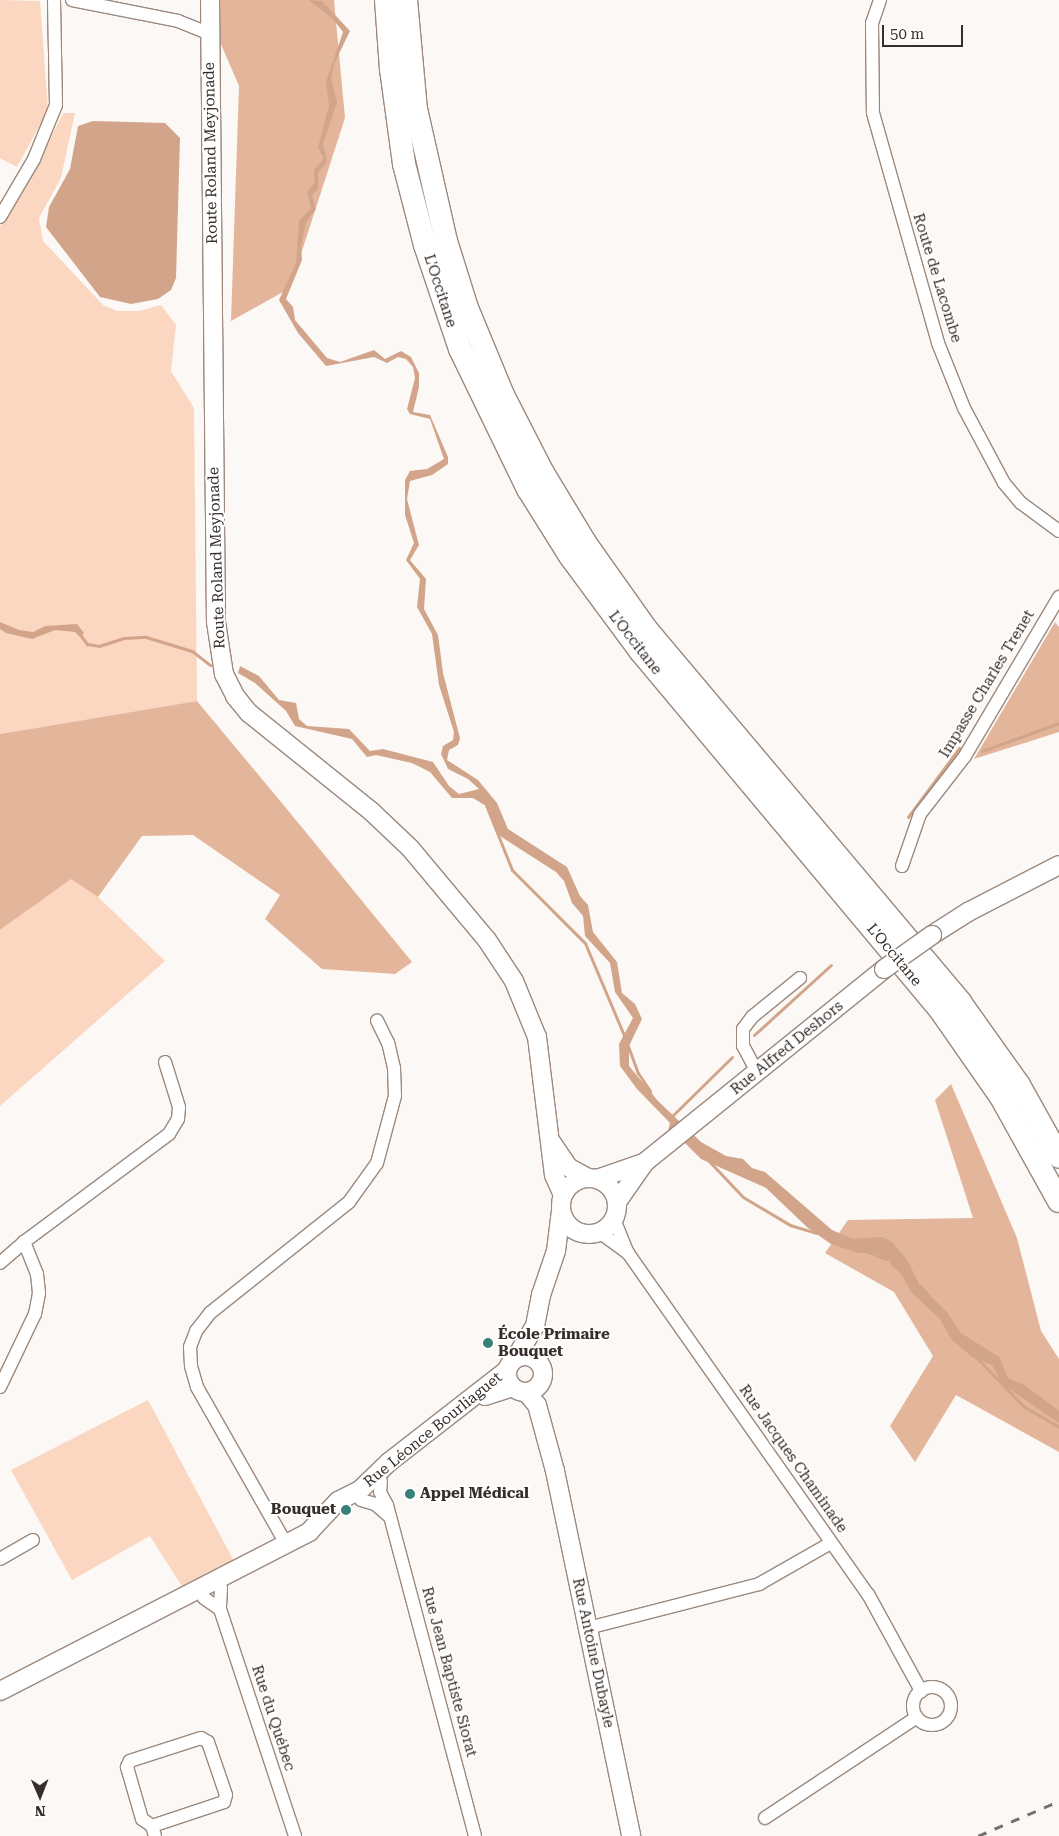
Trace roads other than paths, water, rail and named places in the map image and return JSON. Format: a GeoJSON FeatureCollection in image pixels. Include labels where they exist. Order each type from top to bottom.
{"type":"FeatureCollection","features":[{"type":"Feature","properties":{"kind":"highway","name":"L'Occitane"},"geometry":{"type":"LineString","coordinates":[[386,0],[391,69],[404,164],[425,245],[460,349],[528,489],[570,556],[641,652],[941,1011],[1001,1097],[1059,1201]]}},
{"type":"Feature","properties":{"kind":"highway","name":"L'Occitane"},"geometry":{"type":"LineString","coordinates":[[406,0],[416,109],[446,241],[467,308],[489,360],[543,473],[586,544],[647,630],[960,1002],[1019,1085],[1059,1157]]}},
{"type":"Feature","properties":{"kind":"main road","name":"Route Roland Meyjonade"},"geometry":{"type":"LineString","coordinates":[[210,0],[216,622],[224,674],[234,696],[249,713],[372,812],[410,848],[487,940],[514,981],[537,1037],[554,1175],[563,1195]]}},
{"type":"Feature","properties":{"kind":"main road","name":"Rue Alfred Deshors"},"geometry":{"type":"LineString","coordinates":[[645,1162],[884,969],[968,912],[1059,865]]}},
{"type":"Feature","properties":{"kind":"main road","name":"Route Roland Meyjonade"},"geometry":{"type":"LineString","coordinates":[[550,1141],[568,1168],[592,1178]]}},
{"type":"Feature","properties":{"kind":"main road"},"geometry":{"type":"LineString","coordinates":[[592,1233],[570,1227],[561,1212],[563,1195],[573,1183],[645,1162]]}},
{"type":"Feature","properties":{"kind":"main road"},"geometry":{"type":"LineString","coordinates":[[550,1269],[592,1233],[611,1223],[617,1205],[645,1162]]}},
{"type":"Feature","properties":{"kind":"main road"},"geometry":{"type":"LineString","coordinates":[[592,1178],[610,1188],[617,1205]]}},
{"type":"Feature","properties":{"kind":"main road","name":"Rue Antoine Dubayle"},"geometry":{"type":"LineString","coordinates":[[555,1470],[556,1457],[541,1390],[541,1371],[535,1334],[561,1212]]}},
{"type":"Feature","properties":{"kind":"main road","name":"Rue Antoine Dubayle"},"geometry":{"type":"LineString","coordinates":[[535,1334],[511,1364],[519,1390],[537,1405],[555,1470],[631,1836]]}},
{"type":"Feature","properties":{"kind":"main road"},"geometry":{"type":"LineString","coordinates":[[511,1364],[526,1356],[541,1371],[536,1388],[519,1390]]}},
{"type":"Feature","properties":{"kind":"main road","name":"Rue Léonce Bourliaguet"},"geometry":{"type":"LineString","coordinates":[[453,1419],[511,1364]]}},
{"type":"Feature","properties":{"kind":"main road","name":"Rue Léonce Bourliaguet"},"geometry":{"type":"LineString","coordinates":[[336,1507],[338,1501],[360,1490],[485,1395],[519,1390]]}},
{"type":"Feature","properties":{"kind":"main road","name":"Rue Léonce Bourliaguet"},"geometry":{"type":"LineString","coordinates":[[0,1690],[162,1609],[261,1566],[274,1556],[281,1546],[309,1532],[336,1507],[361,1500],[413,1450]]}},
{"type":"Feature","properties":{"kind":"main road","name":"Rue Léonce Bourliaguet"},"geometry":{"type":"LineString","coordinates":[[0,1679],[27,1675]]}},
{"type":"Feature","properties":{"kind":"street"},"geometry":{"type":"LineString","coordinates":[[0,217],[34,158],[56,105],[54,0]]}},
{"type":"Feature","properties":{"kind":"street"},"geometry":{"type":"LineString","coordinates":[[72,0],[178,21],[210,34]]}},
{"type":"Feature","properties":{"kind":"street","name":"Route de Lacombe"},"geometry":{"type":"LineString","coordinates":[[880,0],[872,23],[873,113],[938,343],[964,408],[1004,484],[1021,503],[1059,531]]}},
{"type":"Feature","properties":{"kind":"street","name":"Impasse Charles Trenet"},"geometry":{"type":"LineString","coordinates":[[902,866],[920,814],[965,756],[1059,597]]}},
{"type":"Feature","properties":{"kind":"street"},"geometry":{"type":"LineString","coordinates":[[757,1072],[743,1046],[743,1029],[752,1017],[800,978]]}},
{"type":"Feature","properties":{"kind":"street"},"geometry":{"type":"LineString","coordinates":[[281,1546],[197,1387],[191,1366],[190,1347],[196,1331],[210,1314],[349,1202],[377,1163],[395,1096],[392,1059],[377,1020]]}},
{"type":"Feature","properties":{"kind":"street"},"geometry":{"type":"LineString","coordinates":[[0,1263],[24,1242],[168,1134],[178,1119],[179,1107],[165,1062]]}},
{"type":"Feature","properties":{"kind":"street","name":"Rue Jacques Chaminade"},"geometry":{"type":"LineString","coordinates":[[617,1205],[616,1224],[628,1253],[868,1594],[921,1691]]}},
{"type":"Feature","properties":{"kind":"street","name":"Rue Jacques Chaminade"},"geometry":{"type":"LineString","coordinates":[[592,1233],[628,1253]]}},
{"type":"Feature","properties":{"kind":"street"},"geometry":{"type":"LineString","coordinates":[[0,1387],[35,1314],[39,1293],[37,1274],[24,1242]]}},
{"type":"Feature","properties":{"kind":"street","name":"Rue Jean Baptiste Siorat"},"geometry":{"type":"LineString","coordinates":[[381,1481],[380,1492],[390,1516],[476,1836]]}},
{"type":"Feature","properties":{"kind":"street"},"geometry":{"type":"LineString","coordinates":[[361,1500],[375,1504],[390,1516]]}},
{"type":"Feature","properties":{"kind":"street"},"geometry":{"type":"LineString","coordinates":[[0,1559],[33,1540]]}},
{"type":"Feature","properties":{"kind":"street"},"geometry":{"type":"LineString","coordinates":[[588,1628],[759,1584],[831,1543]]}},
{"type":"Feature","properties":{"kind":"street","name":"Rue du Québec"},"geometry":{"type":"LineString","coordinates":[[219,1584],[220,1609],[295,1836]]}},
{"type":"Feature","properties":{"kind":"street"},"geometry":{"type":"LineString","coordinates":[[201,1593],[220,1609]]}},
{"type":"Feature","properties":{"kind":"street"},"geometry":{"type":"LineString","coordinates":[[934,1688],[941,1690],[949,1698],[950,1710],[945,1720],[936,1724],[926,1724],[916,1717],[913,1705],[921,1691],[934,1688]]}},
{"type":"Feature","properties":{"kind":"street"},"geometry":{"type":"LineString","coordinates":[[765,1818],[916,1717]]}},
{"type":"Feature","properties":{"kind":"street"},"geometry":{"type":"LineString","coordinates":[[201,1738],[208,1742],[226,1795],[224,1802],[153,1831],[142,1818],[127,1767],[130,1761],[201,1738]]}},
{"type":"Feature","properties":{"kind":"waterway"},"geometry":{"type":"LineString","coordinates":[[79,633],[87,644],[99,646],[124,638],[146,637],[192,651],[210,665]]}},
{"type":"Feature","properties":{"kind":"waterway"},"geometry":{"type":"LineString","coordinates":[[982,751],[1059,723]]}},
{"type":"Feature","properties":{"kind":"waterway"},"geometry":{"type":"LineString","coordinates":[[908,817],[959,748]]}},
{"type":"Feature","properties":{"kind":"waterway"},"geometry":{"type":"LineString","coordinates":[[486,805],[512,870],[585,943],[626,1040]]}},
{"type":"Feature","properties":{"kind":"waterway"},"geometry":{"type":"LineString","coordinates":[[754,1035],[831,965]]}},
{"type":"Feature","properties":{"kind":"waterway"},"geometry":{"type":"LineString","coordinates":[[628,1046],[638,1073],[650,1091]]}},
{"type":"Feature","properties":{"kind":"waterway"},"geometry":{"type":"LineString","coordinates":[[670,1118],[732,1057]]}},
{"type":"Feature","properties":{"kind":"waterway"},"geometry":{"type":"LineString","coordinates":[[707,1159],[743,1197],[790,1225],[816,1233]]}},
{"type":"Feature","properties":{"kind":"waterway"},"geometry":{"type":"LineString","coordinates":[[866,1251],[886,1259]]}},
{"type":"Feature","properties":{"kind":"waterway"},"geometry":{"type":"LineString","coordinates":[[891,1263],[901,1272]]}},
{"type":"Feature","properties":{"kind":"waterway"},"geometry":{"type":"LineString","coordinates":[[920,1286],[929,1296]]}},
{"type":"Feature","properties":{"kind":"waterway"},"geometry":{"type":"LineString","coordinates":[[974,1355],[1023,1406],[1059,1427]]}},
{"type":"Feature","properties":{"kind":"railway"},"geometry":{"type":"LineString","coordinates":[[978,1836],[1059,1801]]}},
{"type":"Feature","properties":{"kind":"place","name":"École Primaire Bouquet"},"geometry":{"type":"Point","coordinates":[488,1343]}},
{"type":"Feature","properties":{"kind":"place","name":"Appel Médical"},"geometry":{"type":"Point","coordinates":[410,1494]}},
{"type":"Feature","properties":{"kind":"place","name":"Bouquet"},"geometry":{"type":"Point","coordinates":[346,1510]}}]}
